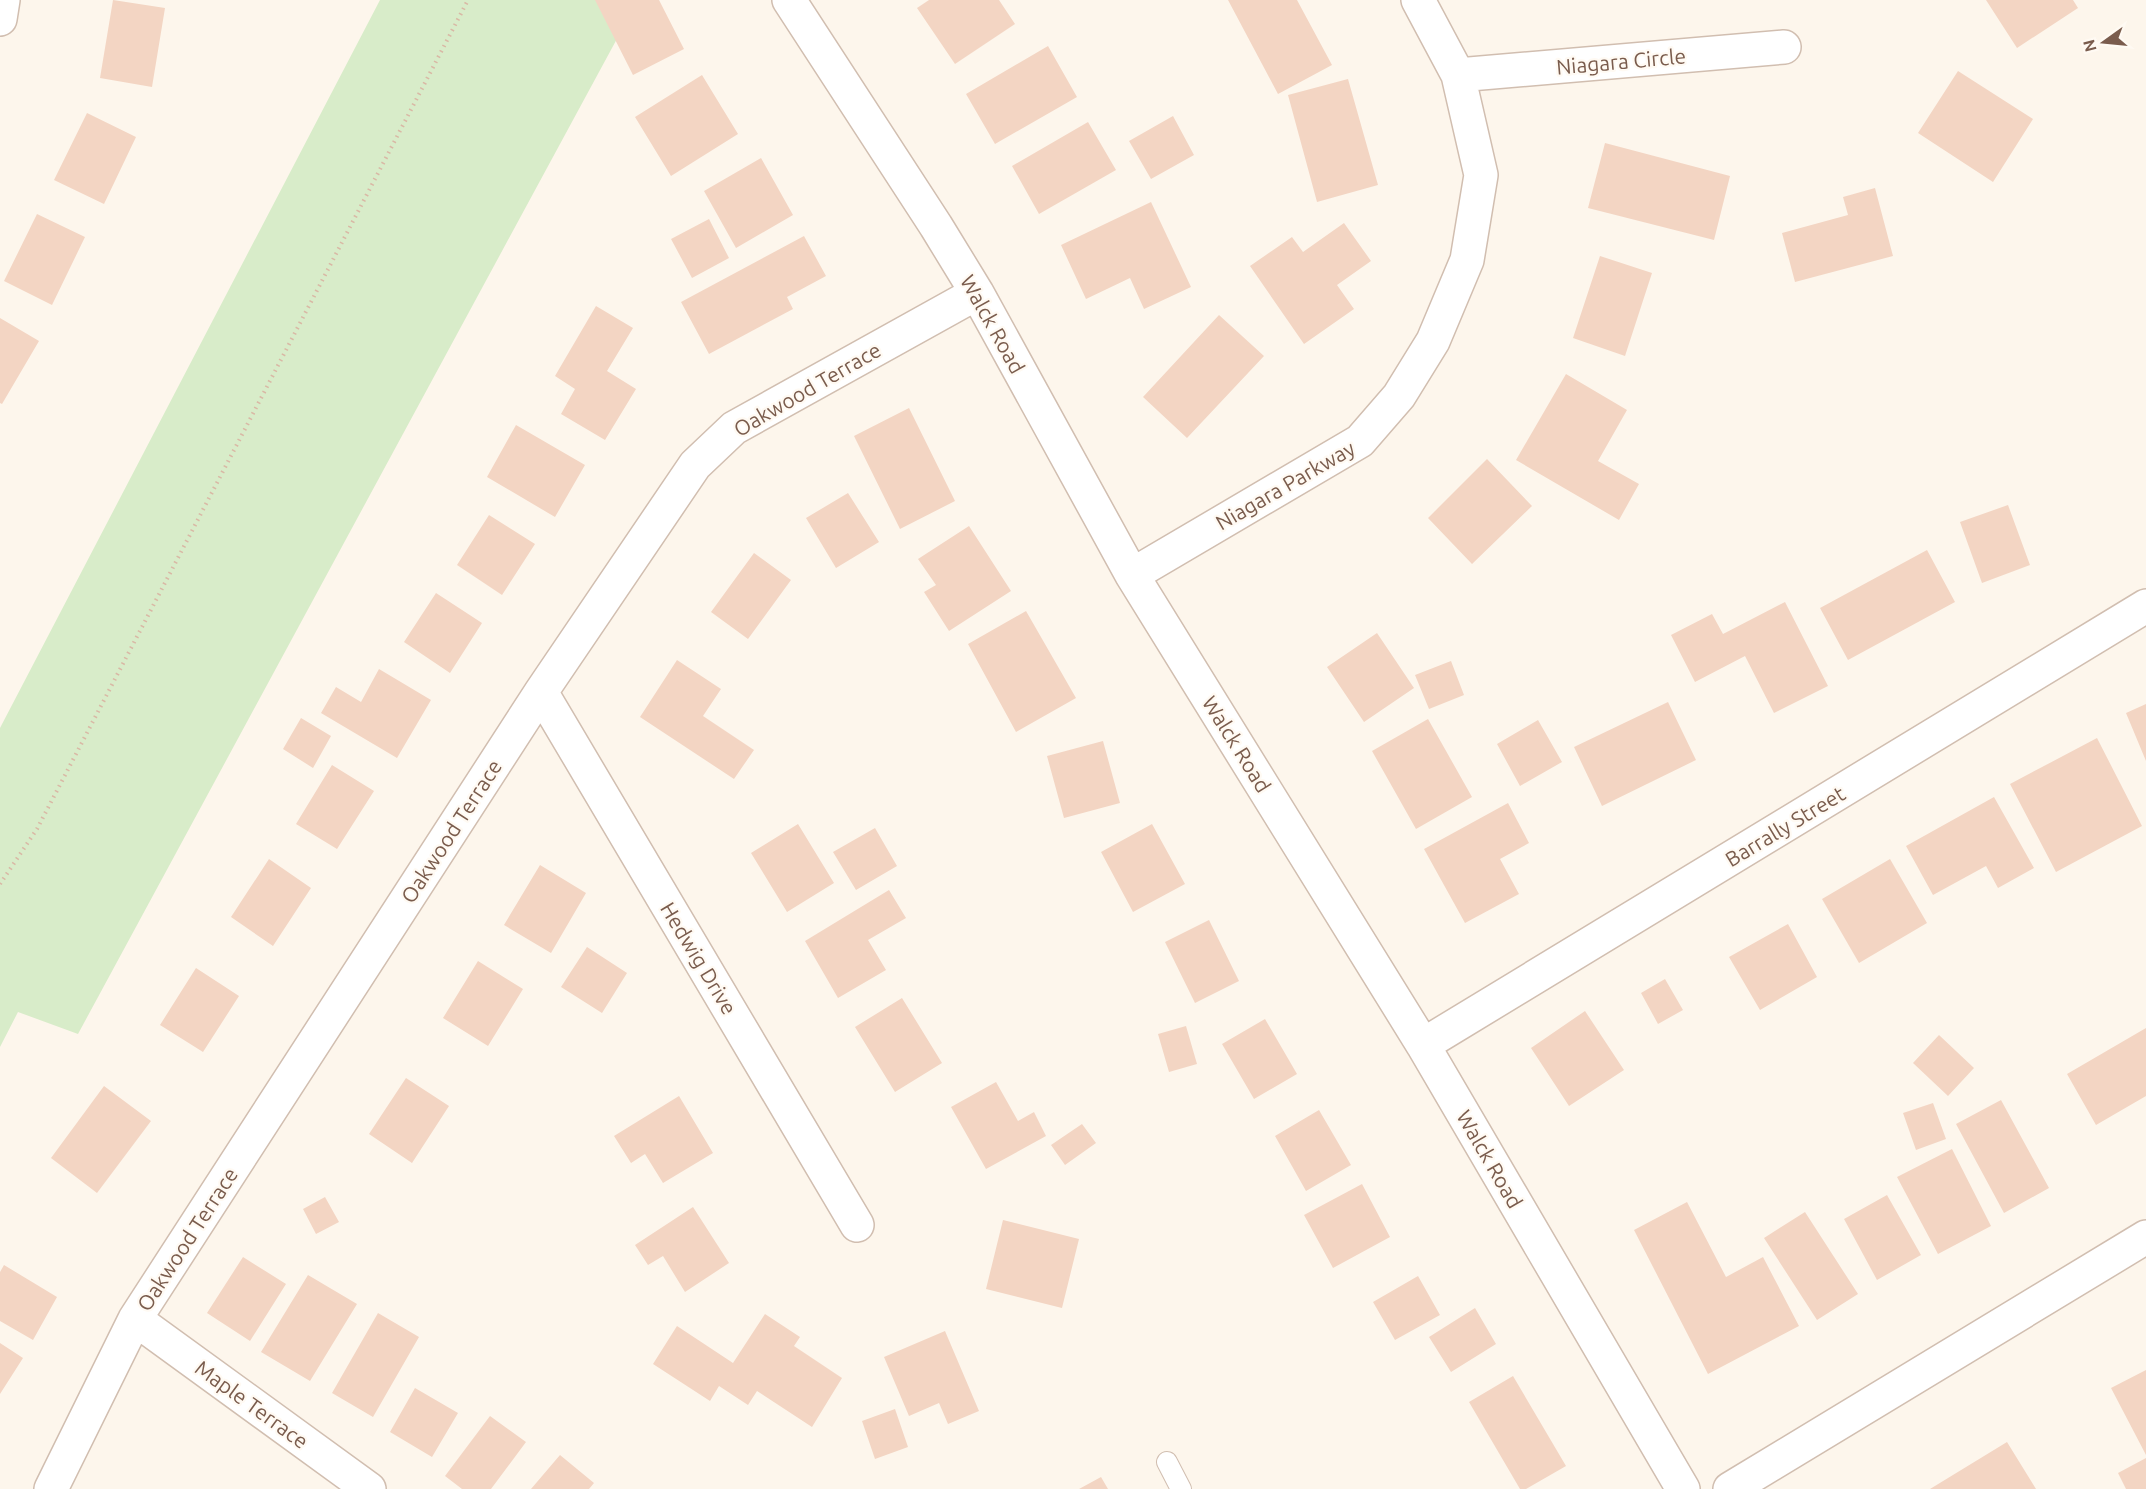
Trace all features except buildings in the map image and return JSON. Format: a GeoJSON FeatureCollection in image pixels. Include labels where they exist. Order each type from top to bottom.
{"type":"FeatureCollection","features":[{"type":"Feature","properties":{"kind":"street"},"geometry":{"type":"LineString","coordinates":[[0,19],[3,0]]}},
{"type":"Feature","properties":{"kind":"street","name":"Walck Road"},"geometry":{"type":"LineString","coordinates":[[789,0],[977,293],[1132,575],[1423,1045],[1683,1489]]}},
{"type":"Feature","properties":{"kind":"street","name":"Niagara Parkway"},"geometry":{"type":"LineString","coordinates":[[1132,575],[1360,441],[1399,396],[1433,341],[1467,260],[1481,175],[1458,75],[1418,0]]}},
{"type":"Feature","properties":{"kind":"street","name":"Niagara Circle"},"geometry":{"type":"LineString","coordinates":[[1458,75],[1784,47]]}},
{"type":"Feature","properties":{"kind":"street","name":"Oakwood Terrace"},"geometry":{"type":"LineString","coordinates":[[51,1489],[135,1319],[542,692],[695,465],[734,428],[977,293]]}},
{"type":"Feature","properties":{"kind":"street","name":"Barrally Street"},"geometry":{"type":"LineString","coordinates":[[1423,1045],[2146,606]]}},
{"type":"Feature","properties":{"kind":"street","name":"Hedwig Drive"},"geometry":{"type":"LineString","coordinates":[[542,692],[857,1224]]}},
{"type":"Feature","properties":{"kind":"street"},"geometry":{"type":"LineString","coordinates":[[1731,1489],[2146,1237]]}},
{"type":"Feature","properties":{"kind":"street","name":"Maple Terrace"},"geometry":{"type":"LineString","coordinates":[[135,1319],[369,1489]]}},
{"type":"Feature","properties":{"kind":"lane"},"geometry":{"type":"LineString","coordinates":[[1167,1462],[1181,1489]]}},
{"type":"Feature","properties":{"kind":"path"},"geometry":{"type":"LineString","coordinates":[[0,884],[37,829],[468,0]]}},
{"type":"Feature","properties":{"kind":"green space"},"geometry":{"type":"Polygon","coordinates":[[[380,0],[638,0],[78,1034],[18,1012],[0,1047],[0,728],[380,0]]]}}]}
